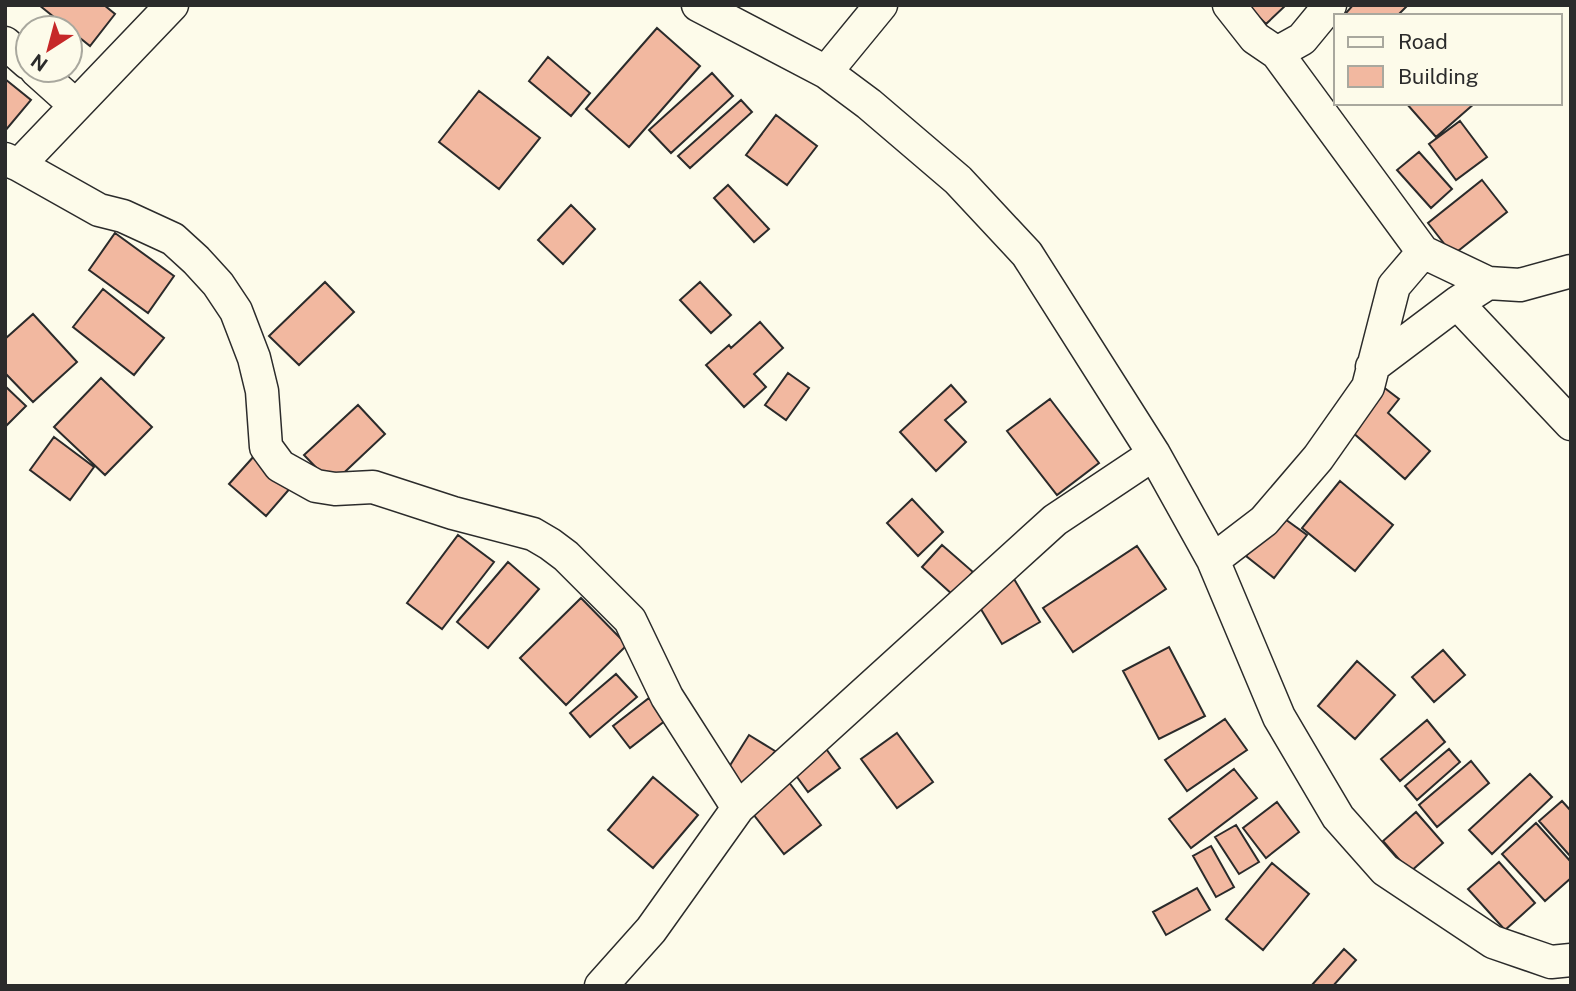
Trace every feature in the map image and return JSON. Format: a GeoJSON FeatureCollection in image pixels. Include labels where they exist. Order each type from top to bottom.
{"type":"FeatureCollection","features":[{"type":"Feature","properties":{"kind":"street"},"geometry":{"type":"LineString","coordinates":[[172,5],[75,105],[12,162],[99,210],[123,216],[173,239],[218,284],[236,311],[254,358],[261,391],[266,447],[280,466],[316,486],[335,489],[373,487],[453,513],[533,534],[566,556],[630,620],[667,697],[738,808]]}},
{"type":"Feature","properties":{"kind":"street"},"geometry":{"type":"LineString","coordinates":[[698,5],[826,72],[869,104],[958,180],[1027,254],[1154,454],[1213,560],[1279,717],[1338,817],[1385,870],[1493,942],[1551,962],[1571,960]]}},
{"type":"Feature","properties":{"kind":"street"},"geometry":{"type":"LineString","coordinates":[[826,72],[881,5]]}},
{"type":"Feature","properties":{"kind":"street"},"geometry":{"type":"LineString","coordinates":[[1229,5],[1255,38],[1277,53],[1423,251],[1488,283],[1520,285],[1571,271]]}},
{"type":"Feature","properties":{"kind":"street"},"geometry":{"type":"LineString","coordinates":[[1277,53],[1302,39],[1329,5]]}},
{"type":"Feature","properties":{"kind":"street"},"geometry":{"type":"LineString","coordinates":[[52,84],[75,105]]}},
{"type":"Feature","properties":{"kind":"street"},"geometry":{"type":"LineString","coordinates":[[1213,560],[1264,521],[1318,458],[1367,387],[1394,286],[1423,251]]}},
{"type":"Feature","properties":{"kind":"street"},"geometry":{"type":"LineString","coordinates":[[1372,367],[1488,283]]}},
{"type":"Feature","properties":{"kind":"street"},"geometry":{"type":"LineString","coordinates":[[1457,303],[1571,424]]}},
{"type":"Feature","properties":{"kind":"street"},"geometry":{"type":"LineString","coordinates":[[601,986],[651,930],[738,808],[1055,520],[1154,454]]}},
{"type":"Feature","properties":{"kind":"building"},"geometry":{"type":"Polygon","coordinates":[[[39,5],[104,5],[115,14],[90,46],[84,41],[84,14],[50,14],[39,5]]]}},
{"type":"Feature","properties":{"kind":"building"},"geometry":{"type":"Polygon","coordinates":[[[1247,5],[1286,5],[1266,24],[1247,5]]]}},
{"type":"Feature","properties":{"kind":"building"},"geometry":{"type":"Polygon","coordinates":[[[1353,5],[1408,5],[1399,14],[1346,13],[1353,5]]]}},
{"type":"Feature","properties":{"kind":"building"},"geometry":{"type":"Polygon","coordinates":[[[657,28],[700,66],[629,147],[586,109],[657,28]]]}},
{"type":"Feature","properties":{"kind":"building"},"geometry":{"type":"Polygon","coordinates":[[[548,57],[590,93],[571,116],[529,81],[548,57]]]}},
{"type":"Feature","properties":{"kind":"building"},"geometry":{"type":"Polygon","coordinates":[[[712,73],[733,96],[671,153],[649,130],[712,73]]]}},
{"type":"Feature","properties":{"kind":"building"},"geometry":{"type":"Polygon","coordinates":[[[5,79],[31,100],[5,131],[5,79]]]}},
{"type":"Feature","properties":{"kind":"building"},"geometry":{"type":"Polygon","coordinates":[[[479,91],[540,138],[499,189],[439,142],[479,91]]]}},
{"type":"Feature","properties":{"kind":"building"},"geometry":{"type":"Polygon","coordinates":[[[741,100],[752,112],[690,168],[678,156],[741,100]]]}},
{"type":"Feature","properties":{"kind":"building"},"geometry":{"type":"Polygon","coordinates":[[[1408,105],[1473,105],[1436,137],[1408,105]]]}},
{"type":"Feature","properties":{"kind":"building"},"geometry":{"type":"Polygon","coordinates":[[[776,115],[817,146],[787,185],[746,155],[776,115]]]}},
{"type":"Feature","properties":{"kind":"building"},"geometry":{"type":"Polygon","coordinates":[[[1460,121],[1487,157],[1456,180],[1429,144],[1460,121]]]}},
{"type":"Feature","properties":{"kind":"building"},"geometry":{"type":"Polygon","coordinates":[[[1419,152],[1452,189],[1431,208],[1397,170],[1419,152]]]}},
{"type":"Feature","properties":{"kind":"building"},"geometry":{"type":"Polygon","coordinates":[[[1482,180],[1507,212],[1453,255],[1428,223],[1482,180]]]}},
{"type":"Feature","properties":{"kind":"building"},"geometry":{"type":"Polygon","coordinates":[[[728,185],[769,229],[754,242],[714,198],[728,185]]]}},
{"type":"Feature","properties":{"kind":"building"},"geometry":{"type":"Polygon","coordinates":[[[571,205],[595,229],[563,264],[538,240],[571,205]]]}},
{"type":"Feature","properties":{"kind":"building"},"geometry":{"type":"Polygon","coordinates":[[[115,233],[174,276],[148,313],[89,270],[115,233]]]}},
{"type":"Feature","properties":{"kind":"building"},"geometry":{"type":"Polygon","coordinates":[[[325,282],[354,312],[299,365],[269,336],[325,282]]]}},
{"type":"Feature","properties":{"kind":"building"},"geometry":{"type":"Polygon","coordinates":[[[700,282],[731,315],[711,333],[680,300],[700,282]]]}},
{"type":"Feature","properties":{"kind":"building"},"geometry":{"type":"Polygon","coordinates":[[[103,289],[164,338],[134,375],[73,327],[103,289]]]}},
{"type":"Feature","properties":{"kind":"building"},"geometry":{"type":"Polygon","coordinates":[[[33,314],[77,362],[33,402],[5,373],[5,339],[33,314]]]}},
{"type":"Feature","properties":{"kind":"building"},"geometry":{"type":"Polygon","coordinates":[[[760,322],[783,348],[754,374],[766,387],[744,407],[706,365],[729,345],[731,348],[760,322]]]}},
{"type":"Feature","properties":{"kind":"building"},"geometry":{"type":"Polygon","coordinates":[[[788,373],[809,388],[786,420],[765,405],[788,373]]]}},
{"type":"Feature","properties":{"kind":"building"},"geometry":{"type":"Polygon","coordinates":[[[101,378],[152,427],[105,475],[54,427],[101,378]]]}},
{"type":"Feature","properties":{"kind":"building"},"geometry":{"type":"Polygon","coordinates":[[[951,385],[966,402],[945,420],[966,442],[936,471],[900,432],[951,385]]]}},
{"type":"Feature","properties":{"kind":"building"},"geometry":{"type":"Polygon","coordinates":[[[5,386],[26,406],[5,427],[5,386]]]}},
{"type":"Feature","properties":{"kind":"building"},"geometry":{"type":"Polygon","coordinates":[[[1382,386],[1399,399],[1388,413],[1430,451],[1405,479],[1350,430],[1382,386]]]}},
{"type":"Feature","properties":{"kind":"building"},"geometry":{"type":"Polygon","coordinates":[[[1050,399],[1099,463],[1057,495],[1007,431],[1050,399]]]}},
{"type":"Feature","properties":{"kind":"building"},"geometry":{"type":"Polygon","coordinates":[[[358,405],[385,434],[332,484],[304,455],[358,405]]]}},
{"type":"Feature","properties":{"kind":"building"},"geometry":{"type":"Polygon","coordinates":[[[54,437],[94,467],[70,500],[30,470],[54,437]]]}},
{"type":"Feature","properties":{"kind":"building"},"geometry":{"type":"Polygon","coordinates":[[[255,455],[292,486],[266,516],[229,484],[255,455]]]}},
{"type":"Feature","properties":{"kind":"building"},"geometry":{"type":"Polygon","coordinates":[[[1340,481],[1393,525],[1355,571],[1302,528],[1340,481]]]}},
{"type":"Feature","properties":{"kind":"building"},"geometry":{"type":"Polygon","coordinates":[[[912,499],[943,532],[918,556],[887,523],[912,499]]]}},
{"type":"Feature","properties":{"kind":"building"},"geometry":{"type":"Polygon","coordinates":[[[1278,514],[1307,535],[1274,578],[1246,556],[1278,514]]]}},
{"type":"Feature","properties":{"kind":"building"},"geometry":{"type":"Polygon","coordinates":[[[458,535],[494,562],[442,629],[407,603],[458,535]]]}},
{"type":"Feature","properties":{"kind":"building"},"geometry":{"type":"Polygon","coordinates":[[[942,545],[973,572],[953,595],[922,567],[942,545]]]}},
{"type":"Feature","properties":{"kind":"building"},"geometry":{"type":"Polygon","coordinates":[[[1137,546],[1166,589],[1073,652],[1043,608],[1137,546]]]}},
{"type":"Feature","properties":{"kind":"building"},"geometry":{"type":"Polygon","coordinates":[[[508,562],[539,589],[488,648],[457,622],[508,562]]]}},
{"type":"Feature","properties":{"kind":"building"},"geometry":{"type":"Polygon","coordinates":[[[1014,579],[1040,622],[1002,644],[976,601],[1014,579]]]}},
{"type":"Feature","properties":{"kind":"building"},"geometry":{"type":"Polygon","coordinates":[[[581,598],[627,645],[566,705],[520,658],[581,598]]]}},
{"type":"Feature","properties":{"kind":"building"},"geometry":{"type":"Polygon","coordinates":[[[1169,647],[1205,716],[1159,739],[1123,671],[1169,647]]]}},
{"type":"Feature","properties":{"kind":"building"},"geometry":{"type":"Polygon","coordinates":[[[1443,650],[1465,675],[1434,702],[1412,677],[1443,650]]]}},
{"type":"Feature","properties":{"kind":"building"},"geometry":{"type":"Polygon","coordinates":[[[1357,661],[1395,695],[1355,739],[1318,706],[1357,661]]]}},
{"type":"Feature","properties":{"kind":"building"},"geometry":{"type":"Polygon","coordinates":[[[616,674],[637,697],[590,737],[570,713],[616,674]]]}},
{"type":"Feature","properties":{"kind":"building"},"geometry":{"type":"Polygon","coordinates":[[[649,698],[666,720],[630,748],[613,726],[649,698]]]}},
{"type":"Feature","properties":{"kind":"building"},"geometry":{"type":"Polygon","coordinates":[[[1225,719],[1247,750],[1187,791],[1165,760],[1225,719]]]}},
{"type":"Feature","properties":{"kind":"building"},"geometry":{"type":"Polygon","coordinates":[[[1427,720],[1445,742],[1400,781],[1381,759],[1427,720]]]}},
{"type":"Feature","properties":{"kind":"building"},"geometry":{"type":"Polygon","coordinates":[[[897,733],[933,782],[897,808],[861,759],[897,733]]]}},
{"type":"Feature","properties":{"kind":"building"},"geometry":{"type":"Polygon","coordinates":[[[749,735],[775,751],[749,791],[724,775],[749,735]]]}},
{"type":"Feature","properties":{"kind":"building"},"geometry":{"type":"Polygon","coordinates":[[[824,746],[840,768],[808,792],[792,770],[824,746]]]}},
{"type":"Feature","properties":{"kind":"building"},"geometry":{"type":"Polygon","coordinates":[[[1449,749],[1460,762],[1417,800],[1405,786],[1449,749]]]}},
{"type":"Feature","properties":{"kind":"building"},"geometry":{"type":"Polygon","coordinates":[[[1471,761],[1489,783],[1437,827],[1419,805],[1471,761]]]}},
{"type":"Feature","properties":{"kind":"building"},"geometry":{"type":"Polygon","coordinates":[[[1234,769],[1257,798],[1191,848],[1169,819],[1234,769]]]}},
{"type":"Feature","properties":{"kind":"building"},"geometry":{"type":"Polygon","coordinates":[[[1530,774],[1552,797],[1492,854],[1469,830],[1530,774]]]}},
{"type":"Feature","properties":{"kind":"building"},"geometry":{"type":"Polygon","coordinates":[[[653,777],[698,815],[653,868],[608,830],[653,777]]]}},
{"type":"Feature","properties":{"kind":"building"},"geometry":{"type":"Polygon","coordinates":[[[788,781],[821,825],[784,854],[750,810],[788,781]]]}},
{"type":"Feature","properties":{"kind":"building"},"geometry":{"type":"Polygon","coordinates":[[[1562,801],[1571,811],[1571,857],[1539,821],[1562,801]]]}},
{"type":"Feature","properties":{"kind":"building"},"geometry":{"type":"Polygon","coordinates":[[[1277,802],[1299,832],[1266,858],[1243,828],[1277,802]]]}},
{"type":"Feature","properties":{"kind":"building"},"geometry":{"type":"Polygon","coordinates":[[[1416,812],[1443,843],[1410,872],[1383,841],[1416,812]]]}},
{"type":"Feature","properties":{"kind":"building"},"geometry":{"type":"Polygon","coordinates":[[[1536,823],[1571,862],[1571,878],[1545,901],[1502,854],[1536,823]]]}},
{"type":"Feature","properties":{"kind":"building"},"geometry":{"type":"Polygon","coordinates":[[[1236,825],[1259,862],[1239,874],[1215,837],[1236,825]]]}},
{"type":"Feature","properties":{"kind":"building"},"geometry":{"type":"Polygon","coordinates":[[[1211,846],[1234,887],[1216,897],[1193,856],[1211,846]]]}},
{"type":"Feature","properties":{"kind":"building"},"geometry":{"type":"Polygon","coordinates":[[[1499,862],[1535,903],[1505,930],[1468,889],[1499,862]]]}},
{"type":"Feature","properties":{"kind":"building"},"geometry":{"type":"Polygon","coordinates":[[[1272,863],[1309,894],[1263,950],[1226,919],[1272,863]]]}},
{"type":"Feature","properties":{"kind":"building"},"geometry":{"type":"Polygon","coordinates":[[[1197,888],[1210,910],[1166,935],[1153,912],[1197,888]]]}},
{"type":"Feature","properties":{"kind":"building"},"geometry":{"type":"Polygon","coordinates":[[[1344,949],[1356,960],[1333,986],[1311,986],[1344,949]]]}}]}
